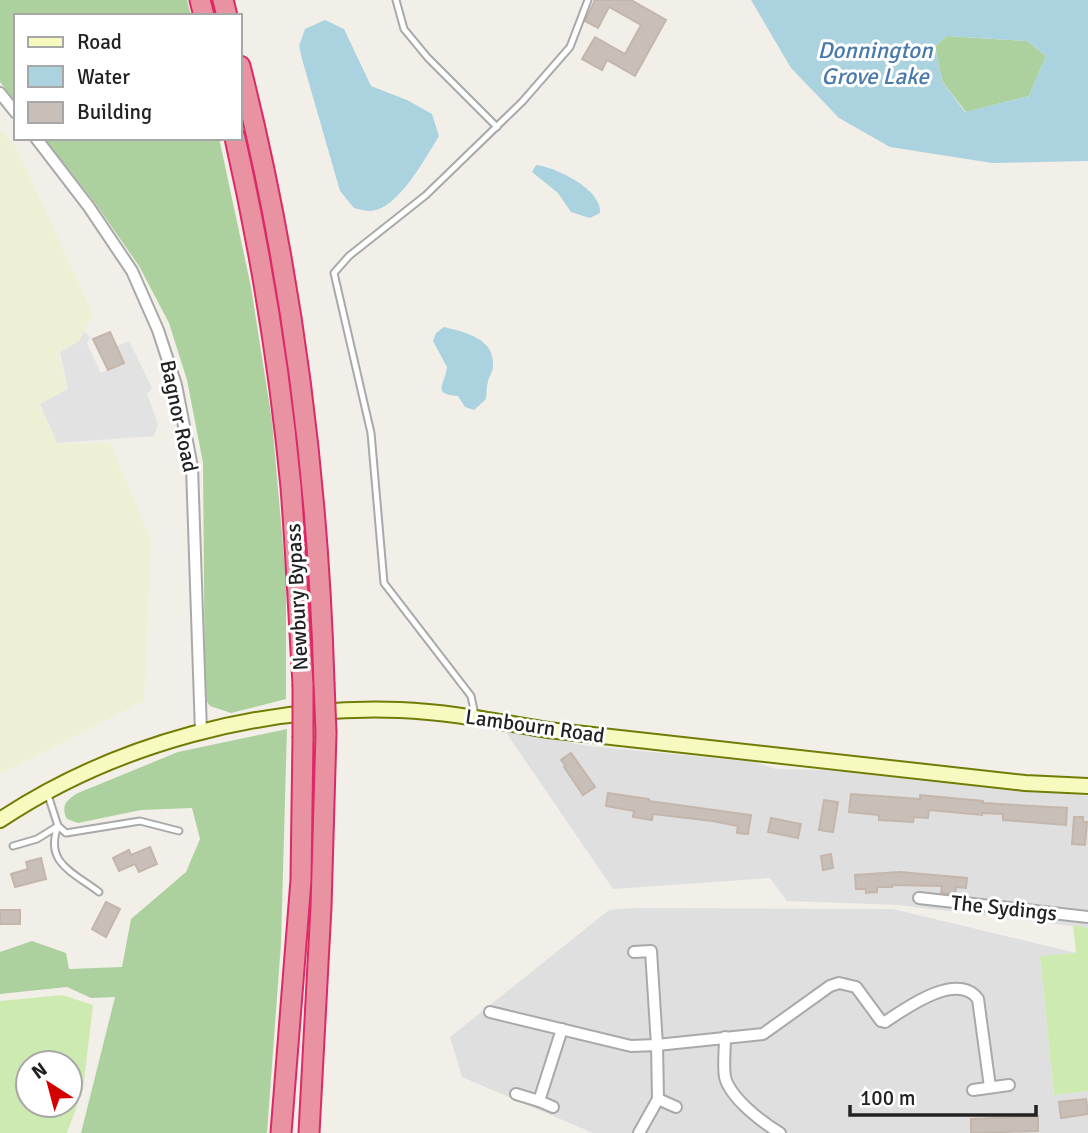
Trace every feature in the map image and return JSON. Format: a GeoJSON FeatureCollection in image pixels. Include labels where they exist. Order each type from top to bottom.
{"type":"FeatureCollection","features":[{"type":"Feature","properties":{"kind":"highway","name":"Newbury Bypass"},"geometry":{"type":"LineString","coordinates":[[242,74],[269,193],[300,380],[317,529],[326,733],[321,907],[309,1133]]}},
{"type":"Feature","properties":{"kind":"highway","name":"Newbury Bypass"},"geometry":{"type":"LineString","coordinates":[[235,140],[262,270],[285,433],[294,525],[303,684],[301,880],[281,1133]]}},
{"type":"Feature","properties":{"kind":"street"},"geometry":{"type":"LineString","coordinates":[[0,93],[14,110]]}},
{"type":"Feature","properties":{"kind":"street","name":"Bagnor Road"},"geometry":{"type":"LineString","coordinates":[[38,140],[89,207],[132,271],[159,330],[176,384],[192,467],[201,732]]}},
{"type":"Feature","properties":{"kind":"street","name":"Lambourn Road"},"geometry":{"type":"LineString","coordinates":[[0,820],[47,792],[107,763],[201,732],[268,719],[355,710],[402,710],[476,718],[548,730],[985,778],[1088,786]]}},
{"type":"Feature","properties":{"kind":"street","name":"The Sydings"},"geometry":{"type":"LineString","coordinates":[[919,898],[1088,917]]}},
{"type":"Feature","properties":{"kind":"street"},"geometry":{"type":"LineString","coordinates":[[634,952],[664,949]]}},
{"type":"Feature","properties":{"kind":"street"},"geometry":{"type":"LineString","coordinates":[[639,1133],[658,1099],[651,951]]}},
{"type":"Feature","properties":{"kind":"street"},"geometry":{"type":"LineString","coordinates":[[490,1012],[631,1046],[657,1045],[763,1034],[830,986],[839,983],[856,987],[881,1021],[886,1022],[918,1000],[933,994],[962,989],[973,992],[978,999],[990,1087]]}},
{"type":"Feature","properties":{"kind":"street"},"geometry":{"type":"LineString","coordinates":[[538,1101],[562,1029]]}},
{"type":"Feature","properties":{"kind":"street"},"geometry":{"type":"LineString","coordinates":[[724,1037],[725,1079],[760,1122],[780,1133]]}},
{"type":"Feature","properties":{"kind":"street"},"geometry":{"type":"LineString","coordinates":[[973,1090],[1009,1085]]}},
{"type":"Feature","properties":{"kind":"street"},"geometry":{"type":"LineString","coordinates":[[516,1094],[553,1107]]}},
{"type":"Feature","properties":{"kind":"street"},"geometry":{"type":"LineString","coordinates":[[658,1099],[676,1107]]}},
{"type":"Feature","properties":{"kind":"lane"},"geometry":{"type":"LineString","coordinates":[[396,0],[404,29],[428,58],[496,127]]}},
{"type":"Feature","properties":{"kind":"lane"},"geometry":{"type":"LineString","coordinates":[[476,718],[471,696],[384,583],[371,433],[334,273],[349,256],[426,195],[496,127],[570,47],[588,0]]}},
{"type":"Feature","properties":{"kind":"lane"},"geometry":{"type":"LineString","coordinates":[[47,792],[58,826],[66,833],[140,821],[179,831]]}},
{"type":"Feature","properties":{"kind":"lane"},"geometry":{"type":"LineString","coordinates":[[13,846],[37,839],[58,826]]}},
{"type":"Feature","properties":{"kind":"lane"},"geometry":{"type":"LineString","coordinates":[[58,826],[52,848],[58,860],[99,892]]}},
{"type":"Feature","properties":{"kind":"shaded area"},"geometry":{"type":"Polygon","coordinates":[[[84,332],[90,336],[87,344],[101,373],[124,363],[117,346],[129,341],[152,388],[147,394],[158,424],[154,436],[57,443],[40,404],[68,389],[60,352],[79,341],[84,332]]]}},
{"type":"Feature","properties":{"kind":"shaded area"},"geometry":{"type":"Polygon","coordinates":[[[505,731],[589,746],[755,762],[776,769],[826,770],[1088,796],[1088,928],[898,905],[787,901],[770,878],[613,889],[505,731]]]}},
{"type":"Feature","properties":{"kind":"shaded area"},"geometry":{"type":"Polygon","coordinates":[[[893,909],[1076,953],[1040,957],[1054,1095],[1088,1091],[1088,1133],[593,1133],[462,1077],[450,1037],[609,910],[893,909]]]}},
{"type":"Feature","properties":{"kind":"green space"},"geometry":{"type":"Polygon","coordinates":[[[0,0],[187,0],[190,14],[14,14],[14,100],[0,82],[0,0]]]}},
{"type":"Feature","properties":{"kind":"green space"},"geometry":{"type":"Polygon","coordinates":[[[947,36],[1027,41],[1046,56],[1029,96],[966,112],[942,81],[935,46],[947,36]]]}},
{"type":"Feature","properties":{"kind":"green space"},"geometry":{"type":"Polygon","coordinates":[[[0,130],[15,145],[93,314],[79,341],[59,352],[67,389],[40,404],[57,444],[110,443],[151,540],[144,701],[0,774],[0,130]]]}},
{"type":"Feature","properties":{"kind":"green space"},"geometry":{"type":"Polygon","coordinates":[[[46,140],[219,140],[251,287],[272,421],[286,579],[286,699],[231,713],[210,706],[205,699],[203,463],[187,380],[169,323],[139,266],[95,203],[46,140]]]}},
{"type":"Feature","properties":{"kind":"green space"},"geometry":{"type":"Polygon","coordinates":[[[287,729],[281,943],[267,1133],[81,1133],[115,997],[91,998],[67,987],[0,994],[0,952],[32,941],[66,953],[69,969],[122,967],[131,919],[186,872],[200,839],[192,808],[141,810],[78,823],[67,819],[64,810],[66,803],[78,793],[178,752],[287,729]]]}},
{"type":"Feature","properties":{"kind":"green space"},"geometry":{"type":"Polygon","coordinates":[[[1073,925],[1088,928],[1088,1091],[1054,1095],[1040,956],[1076,953],[1073,925]]]}},
{"type":"Feature","properties":{"kind":"green space"},"geometry":{"type":"Polygon","coordinates":[[[62,995],[93,1005],[84,1081],[84,1049],[14,1049],[14,1119],[72,1119],[67,1133],[0,1133],[0,1001],[62,995]]]}},
{"type":"Feature","properties":{"kind":"water","name":"Donnington Grove Lake"},"geometry":{"type":"Polygon","coordinates":[[[751,0],[1088,0],[1088,161],[992,163],[890,147],[839,118],[791,68],[751,0]],[[947,36],[935,46],[942,81],[965,112],[1029,96],[1046,56],[1027,41],[947,36]]]}},
{"type":"Feature","properties":{"kind":"water"},"geometry":{"type":"Polygon","coordinates":[[[325,20],[344,29],[371,86],[407,100],[432,114],[439,136],[401,192],[381,208],[371,211],[354,208],[340,191],[302,59],[299,46],[305,29],[325,20]]]}},
{"type":"Feature","properties":{"kind":"water"},"geometry":{"type":"Polygon","coordinates":[[[536,165],[555,170],[577,181],[594,196],[600,213],[590,218],[571,212],[558,193],[532,172],[536,165]]]}},
{"type":"Feature","properties":{"kind":"water"},"geometry":{"type":"Polygon","coordinates":[[[444,327],[477,338],[489,349],[492,356],[493,368],[487,384],[486,399],[474,410],[465,407],[458,396],[442,391],[447,367],[433,341],[436,333],[444,327]]]}},
{"type":"Feature","properties":{"kind":"building"},"geometry":{"type":"Polygon","coordinates":[[[595,0],[631,0],[666,20],[635,76],[607,60],[602,70],[582,59],[595,37],[625,54],[641,25],[609,7],[598,28],[585,21],[595,0]]]}},
{"type":"Feature","properties":{"kind":"building"},"geometry":{"type":"Polygon","coordinates":[[[110,332],[124,363],[108,370],[93,339],[110,332]]]}},
{"type":"Feature","properties":{"kind":"building"},"geometry":{"type":"Polygon","coordinates":[[[571,753],[595,787],[583,795],[561,760],[571,753]]]}},
{"type":"Feature","properties":{"kind":"building"},"geometry":{"type":"Polygon","coordinates":[[[608,793],[751,815],[748,834],[737,833],[738,826],[712,821],[653,814],[652,820],[633,817],[634,811],[606,806],[608,793]]]}},
{"type":"Feature","properties":{"kind":"building"},"geometry":{"type":"Polygon","coordinates":[[[851,794],[920,799],[920,795],[983,803],[1067,808],[1066,825],[1003,820],[1003,814],[982,815],[929,810],[928,818],[914,817],[913,822],[879,820],[879,815],[849,812],[851,794]]]}},
{"type":"Feature","properties":{"kind":"building"},"geometry":{"type":"Polygon","coordinates":[[[824,800],[838,802],[833,832],[819,830],[824,800]]]}},
{"type":"Feature","properties":{"kind":"building"},"geometry":{"type":"Polygon","coordinates":[[[1074,817],[1083,817],[1083,822],[1087,822],[1085,845],[1072,844],[1074,817]]]}},
{"type":"Feature","properties":{"kind":"building"},"geometry":{"type":"Polygon","coordinates":[[[771,818],[801,824],[798,838],[768,832],[771,818]]]}},
{"type":"Feature","properties":{"kind":"building"},"geometry":{"type":"Polygon","coordinates":[[[150,847],[157,864],[139,872],[135,864],[119,871],[113,858],[129,850],[131,855],[150,847]]]}},
{"type":"Feature","properties":{"kind":"building"},"geometry":{"type":"Polygon","coordinates":[[[831,854],[833,868],[823,870],[821,856],[831,854]]]}},
{"type":"Feature","properties":{"kind":"building"},"geometry":{"type":"Polygon","coordinates":[[[41,858],[46,879],[15,887],[11,874],[28,869],[26,862],[41,858]]]}},
{"type":"Feature","properties":{"kind":"building"},"geometry":{"type":"Polygon","coordinates":[[[900,872],[967,878],[966,888],[956,887],[955,894],[941,893],[942,886],[892,885],[877,887],[877,892],[866,893],[866,889],[856,889],[855,875],[900,872]]]}},
{"type":"Feature","properties":{"kind":"building"},"geometry":{"type":"Polygon","coordinates":[[[106,902],[120,909],[106,937],[92,929],[106,902]]]}},
{"type":"Feature","properties":{"kind":"building"},"geometry":{"type":"Polygon","coordinates":[[[0,910],[20,910],[20,924],[0,924],[0,910]]]}},
{"type":"Feature","properties":{"kind":"building"},"geometry":{"type":"Polygon","coordinates":[[[1086,1099],[1088,1114],[1061,1118],[1059,1102],[1086,1099]]]}},
{"type":"Feature","properties":{"kind":"building"},"geometry":{"type":"Polygon","coordinates":[[[1038,1116],[1038,1131],[971,1133],[971,1119],[1038,1116]]]}}]}
